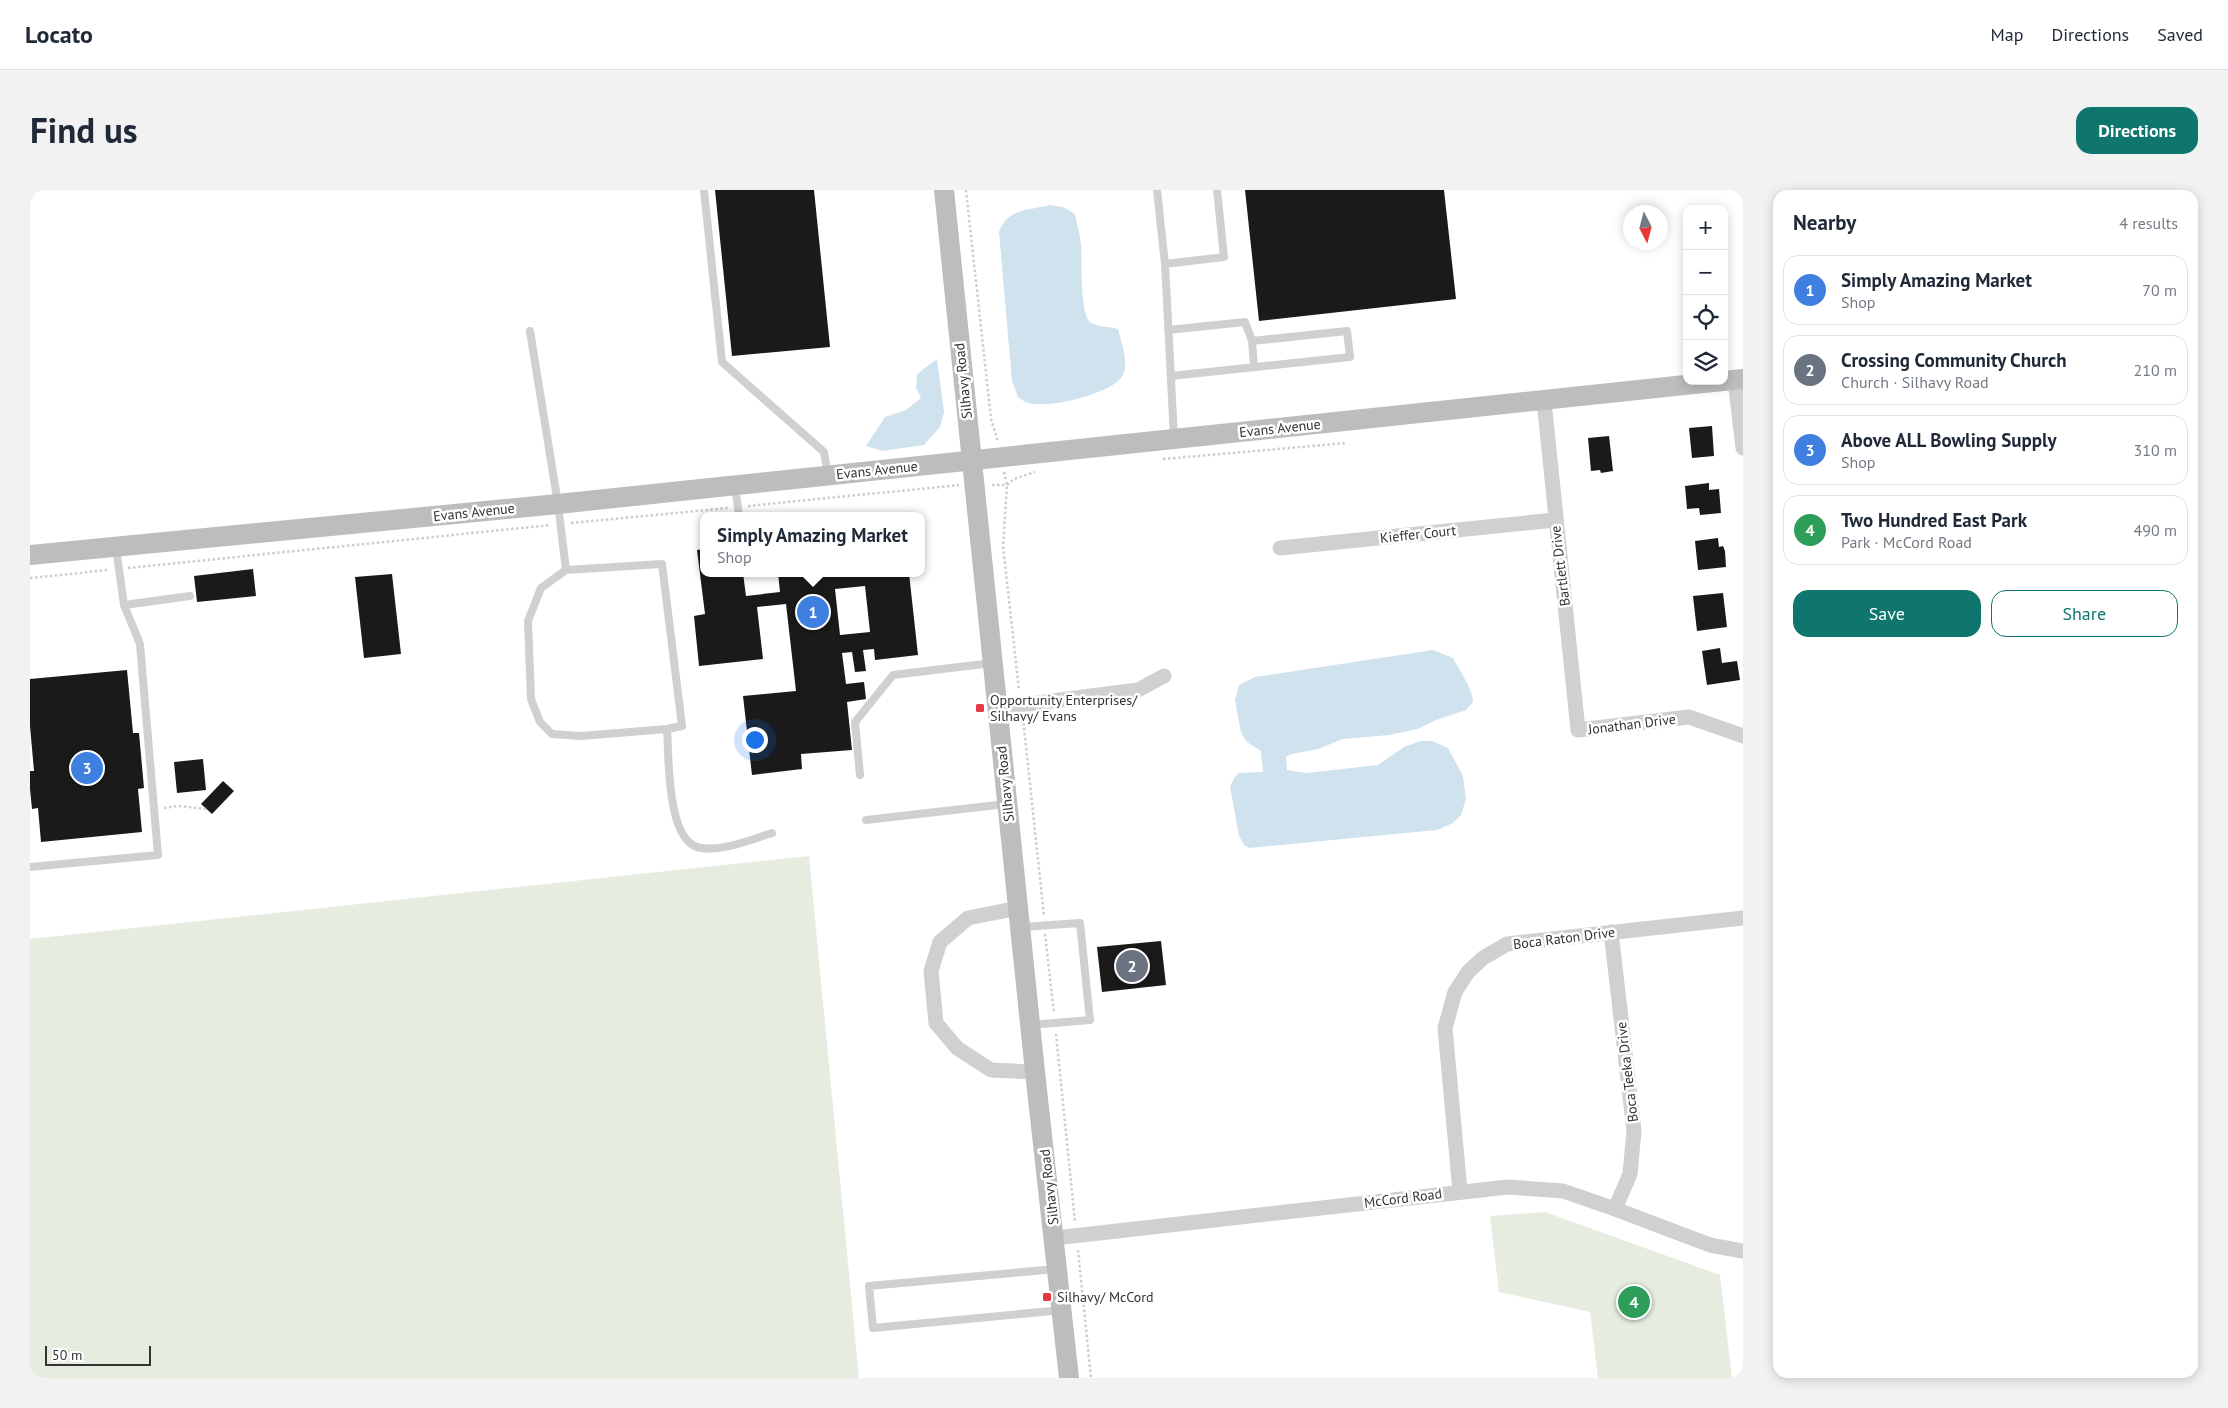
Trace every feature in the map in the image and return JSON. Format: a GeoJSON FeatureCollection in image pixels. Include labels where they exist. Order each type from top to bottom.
{"type":"FeatureCollection","features":[{"type":"Feature","properties":{"kind":"street","name":"Silhavy Road"},"geometry":{"type":"LineString","coordinates":[[944,190],[970,460],[1069,1378]]}},
{"type":"Feature","properties":{"kind":"street","name":"Evans Avenue"},"geometry":{"type":"LineString","coordinates":[[30,555],[558,504],[1731,380]]}},
{"type":"Feature","properties":{"kind":"street"},"geometry":{"type":"LineString","coordinates":[[1731,380],[1743,448]]}},
{"type":"Feature","properties":{"kind":"street","name":"Bartlett Drive"},"geometry":{"type":"LineString","coordinates":[[1544,401],[1578,730]]}},
{"type":"Feature","properties":{"kind":"street","name":"Kieffer Court"},"geometry":{"type":"LineString","coordinates":[[1280,548],[1555,520]]}},
{"type":"Feature","properties":{"kind":"street"},"geometry":{"type":"LineString","coordinates":[[997,708],[1138,690],[1164,676]]}},
{"type":"Feature","properties":{"kind":"street","name":"Jonathan Drive"},"geometry":{"type":"LineString","coordinates":[[1578,730],[1689,717],[1743,736]]}},
{"type":"Feature","properties":{"kind":"street"},"geometry":{"type":"LineString","coordinates":[[1019,918],[968,918],[940,942],[931,971],[936,1023],[957,1048],[991,1070],[1035,1072]]}},
{"type":"Feature","properties":{"kind":"street","name":"Boca Raton Drive"},"geometry":{"type":"LineString","coordinates":[[1460,1191],[1445,1028],[1455,992],[1468,972],[1483,958],[1507,944],[1743,918]]}},
{"type":"Feature","properties":{"kind":"street","name":"Boca Teeka Drive"},"geometry":{"type":"LineString","coordinates":[[1610,932],[1634,1131],[1630,1174],[1615,1208]]}},
{"type":"Feature","properties":{"kind":"street","name":"McCord Road"},"geometry":{"type":"LineString","coordinates":[[1055,1238],[1508,1187],[1563,1191],[1615,1208],[1710,1245],[1743,1251]]}},
{"type":"Feature","properties":{"kind":"lane"},"geometry":{"type":"LineString","coordinates":[[704,190],[722,362],[824,452],[828,476]]}},
{"type":"Feature","properties":{"kind":"lane"},"geometry":{"type":"LineString","coordinates":[[1157,190],[1165,264],[1174,439]]}},
{"type":"Feature","properties":{"kind":"lane"},"geometry":{"type":"LineString","coordinates":[[1165,264],[1224,257],[1217,190]]}},
{"type":"Feature","properties":{"kind":"lane"},"geometry":{"type":"LineString","coordinates":[[1168,330],[1245,322],[1252,341],[1254,367]]}},
{"type":"Feature","properties":{"kind":"lane"},"geometry":{"type":"LineString","coordinates":[[530,331],[558,504],[566,570]]}},
{"type":"Feature","properties":{"kind":"lane"},"geometry":{"type":"LineString","coordinates":[[1171,376],[1350,356],[1347,331],[1252,341]]}},
{"type":"Feature","properties":{"kind":"lane"},"geometry":{"type":"LineString","coordinates":[[735,485],[739,512]]}},
{"type":"Feature","properties":{"kind":"lane"},"geometry":{"type":"LineString","coordinates":[[30,867],[158,855],[140,644],[124,605],[116,546]]}},
{"type":"Feature","properties":{"kind":"lane"},"geometry":{"type":"LineString","coordinates":[[662,564],[682,726],[668,728],[581,736],[552,734],[540,722],[531,699],[528,621],[541,588],[566,570],[662,564]]}},
{"type":"Feature","properties":{"kind":"lane"},"geometry":{"type":"LineString","coordinates":[[124,605],[190,596]]}},
{"type":"Feature","properties":{"kind":"lane"},"geometry":{"type":"LineString","coordinates":[[860,775],[855,722],[892,675],[992,664]]}},
{"type":"Feature","properties":{"kind":"lane"},"geometry":{"type":"LineString","coordinates":[[668,728],[674,814],[682,835],[698,848],[720,848],[772,833]]}},
{"type":"Feature","properties":{"kind":"lane"},"geometry":{"type":"LineString","coordinates":[[866,820],[1007,804]]}},
{"type":"Feature","properties":{"kind":"lane"},"geometry":{"type":"LineString","coordinates":[[1019,918],[1045,926],[1080,923],[1090,1020],[1030,1025]]}},
{"type":"Feature","properties":{"kind":"lane"},"geometry":{"type":"LineString","coordinates":[[1058,1269],[869,1286],[873,1328],[1062,1310]]}},
{"type":"Feature","properties":{"kind":"path"},"geometry":{"type":"LineString","coordinates":[[966,190],[991,419],[1006,485],[1003,546],[1045,926],[1091,1378]]}},
{"type":"Feature","properties":{"kind":"path"},"geometry":{"type":"LineString","coordinates":[[1157,459],[1347,443]]}},
{"type":"Feature","properties":{"kind":"path"},"geometry":{"type":"LineString","coordinates":[[30,578],[950,485],[1006,485],[1014,479],[1041,471]]}},
{"type":"Feature","properties":{"kind":"path"},"geometry":{"type":"LineString","coordinates":[[153,809],[178,806],[207,809]]}},
{"type":"Feature","properties":{"kind":"shaded area"},"geometry":{"type":"Polygon","coordinates":[[[809,856],[859,1378],[30,1378],[30,939],[809,856]]]}},
{"type":"Feature","properties":{"kind":"shaded area"},"geometry":{"type":"Polygon","coordinates":[[[1545,1212],[1720,1275],[1732,1378],[1598,1378],[1590,1312],[1499,1292],[1490,1216],[1545,1212]]]}},
{"type":"Feature","properties":{"kind":"water"},"geometry":{"type":"Polygon","coordinates":[[[1050,205],[1063,207],[1075,214],[1081,245],[1082,284],[1086,315],[1091,323],[1118,329],[1124,352],[1125,370],[1117,382],[1094,394],[1064,402],[1037,404],[1028,403],[1018,397],[1012,381],[999,232],[1003,224],[1013,214],[1050,205]]]}},
{"type":"Feature","properties":{"kind":"water"},"geometry":{"type":"Polygon","coordinates":[[[937,359],[944,412],[940,427],[924,445],[882,451],[866,446],[885,417],[906,410],[921,398],[916,388],[917,374],[937,359]]]}},
{"type":"Feature","properties":{"kind":"water"},"geometry":{"type":"Polygon","coordinates":[[[1433,650],[1453,658],[1472,696],[1473,702],[1466,710],[1436,720],[1418,729],[1389,735],[1343,739],[1318,749],[1292,754],[1286,757],[1287,770],[1306,773],[1378,765],[1404,747],[1421,741],[1432,741],[1448,748],[1463,776],[1466,799],[1461,815],[1453,823],[1437,830],[1249,848],[1244,845],[1239,836],[1230,786],[1239,773],[1263,772],[1261,751],[1247,742],[1241,733],[1235,700],[1239,685],[1255,677],[1433,650]]]}},
{"type":"Feature","properties":{"kind":"building"},"geometry":{"type":"Polygon","coordinates":[[[715,190],[814,190],[830,347],[732,356],[715,190]]]}},
{"type":"Feature","properties":{"kind":"building"},"geometry":{"type":"Polygon","coordinates":[[[1245,190],[1444,190],[1456,299],[1259,321],[1245,190]]]}},
{"type":"Feature","properties":{"kind":"building"},"geometry":{"type":"Polygon","coordinates":[[[1712,426],[1714,456],[1692,458],[1689,428],[1712,426]]]}},
{"type":"Feature","properties":{"kind":"building"},"geometry":{"type":"Polygon","coordinates":[[[1609,436],[1613,471],[1601,473],[1600,470],[1591,471],[1588,438],[1609,436]]]}},
{"type":"Feature","properties":{"kind":"building"},"geometry":{"type":"Polygon","coordinates":[[[1709,483],[1709,490],[1719,489],[1721,513],[1700,515],[1699,508],[1687,509],[1685,486],[1709,483]]]}},
{"type":"Feature","properties":{"kind":"building"},"geometry":{"type":"Polygon","coordinates":[[[1718,538],[1719,547],[1723,546],[1725,551],[1726,567],[1698,570],[1695,541],[1718,538]]]}},
{"type":"Feature","properties":{"kind":"building"},"geometry":{"type":"Polygon","coordinates":[[[697,550],[700,550],[700,574],[697,550]]]}},
{"type":"Feature","properties":{"kind":"building"},"geometry":{"type":"Polygon","coordinates":[[[253,569],[256,596],[197,602],[194,576],[253,569]]]}},
{"type":"Feature","properties":{"kind":"building"},"geometry":{"type":"Polygon","coordinates":[[[392,574],[401,654],[364,658],[355,577],[392,574]]]}},
{"type":"Feature","properties":{"kind":"building"},"geometry":{"type":"Polygon","coordinates":[[[700,577],[744,577],[746,596],[780,592],[778,577],[909,577],[918,655],[875,660],[874,649],[863,650],[866,671],[855,672],[852,652],[842,653],[846,684],[864,682],[866,699],[847,702],[852,750],[801,754],[802,769],[752,775],[743,696],[796,691],[786,604],[757,607],[763,659],[699,666],[694,616],[705,614],[700,577]],[[865,586],[835,589],[840,635],[870,632],[865,586]]]}},
{"type":"Feature","properties":{"kind":"building"},"geometry":{"type":"Polygon","coordinates":[[[1723,593],[1727,627],[1697,631],[1693,596],[1723,593]]]}},
{"type":"Feature","properties":{"kind":"building"},"geometry":{"type":"Polygon","coordinates":[[[1720,648],[1722,663],[1737,661],[1740,680],[1707,685],[1702,651],[1720,648]]]}},
{"type":"Feature","properties":{"kind":"building"},"geometry":{"type":"Polygon","coordinates":[[[127,670],[133,733],[139,733],[144,788],[138,789],[142,832],[41,842],[38,808],[32,809],[30,789],[30,771],[34,771],[30,726],[30,679],[127,670]]]}},
{"type":"Feature","properties":{"kind":"building"},"geometry":{"type":"Polygon","coordinates":[[[203,759],[206,790],[177,793],[174,762],[203,759]]]}},
{"type":"Feature","properties":{"kind":"building"},"geometry":{"type":"Polygon","coordinates":[[[223,781],[234,791],[212,814],[201,804],[223,781]]]}},
{"type":"Feature","properties":{"kind":"building"},"geometry":{"type":"Polygon","coordinates":[[[1161,941],[1166,985],[1102,992],[1097,947],[1161,941]]]}},
{"type":"Feature","properties":{"kind":"place","name":"Simply Amazing Market"},"geometry":{"type":"Point","coordinates":[813,612]}},
{"type":"Feature","properties":{"kind":"place","name":"Opportunity Enterprises/ Silhavy/ Evans"},"geometry":{"type":"Point","coordinates":[980,708]}},
{"type":"Feature","properties":{"kind":"place","name":"Above ALL Bowling Supply"},"geometry":{"type":"Point","coordinates":[87,768]}},
{"type":"Feature","properties":{"kind":"place","name":"Crossing Community Church"},"geometry":{"type":"Point","coordinates":[1132,966]}},
{"type":"Feature","properties":{"kind":"place","name":"Silhavy/ McCord"},"geometry":{"type":"Point","coordinates":[1047,1297]}},
{"type":"Feature","properties":{"kind":"place","name":"Two Hundred East Park"},"geometry":{"type":"Point","coordinates":[1634,1302]}}]}
